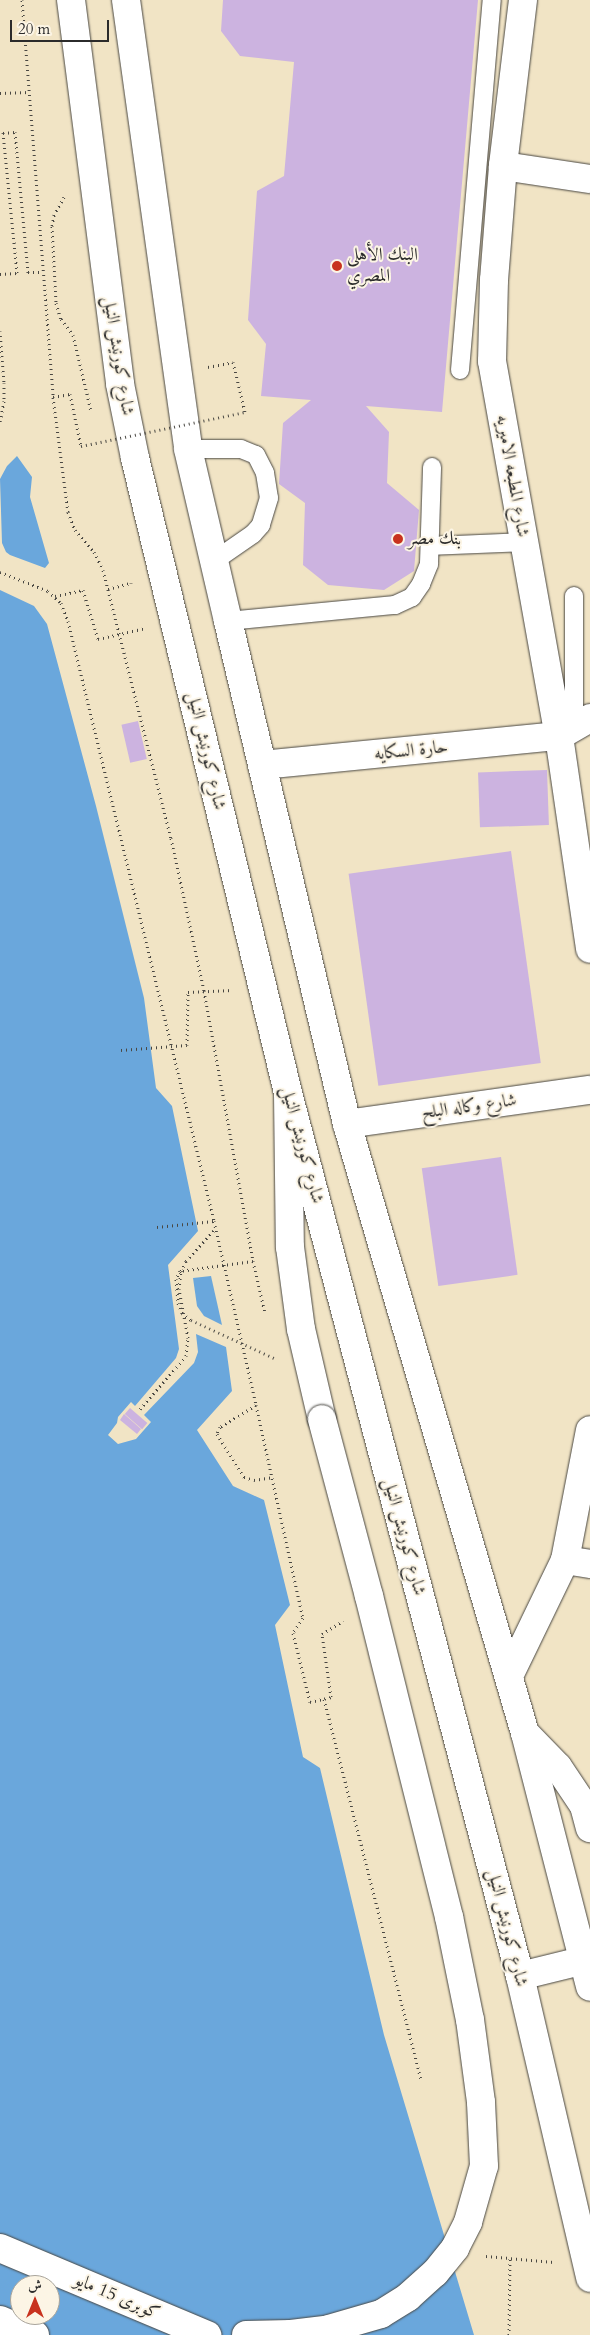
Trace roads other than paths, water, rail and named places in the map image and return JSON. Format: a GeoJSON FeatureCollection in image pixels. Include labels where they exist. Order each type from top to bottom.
{"type":"FeatureCollection","features":[{"type":"Feature","properties":{"kind":"main road","name":"شارع كورنيش النيل"},"geometry":{"type":"LineString","coordinates":[[71,0],[120,384],[135,458],[288,1093],[520,1976],[589,2272]]}},
{"type":"Feature","properties":{"kind":"main road"},"geometry":{"type":"LineString","coordinates":[[126,0],[188,449],[228,621],[347,1124],[509,1676],[590,1988]]}},
{"type":"Feature","properties":{"kind":"main road","name":"شارع المطبعه الاميريه"},"geometry":{"type":"LineString","coordinates":[[523,0],[504,166],[494,280],[492,361],[524,542],[574,728],[590,949]]}},
{"type":"Feature","properties":{"kind":"main road"},"geometry":{"type":"LineString","coordinates":[[504,166],[590,179]]}},
{"type":"Feature","properties":{"kind":"main road","name":"حارة السكايه"},"geometry":{"type":"LineString","coordinates":[[262,765],[574,728]]}},
{"type":"Feature","properties":{"kind":"main road","name":"شارع وكاله البلح"},"geometry":{"type":"LineString","coordinates":[[347,1124],[590,1090]]}},
{"type":"Feature","properties":{"kind":"main road"},"geometry":{"type":"LineString","coordinates":[[246,2335],[291,2334],[329,2329],[381,2314],[408,2297],[435,2273],[455,2248],[468,2222],[484,2166],[481,2102],[470,2020],[449,1916],[369,1596],[322,1419],[301,1329],[290,1247],[288,1093]]}},
{"type":"Feature","properties":{"kind":"main road"},"geometry":{"type":"LineString","coordinates":[[509,1676],[577,1562],[590,1430]]}},
{"type":"Feature","properties":{"kind":"main road"},"geometry":{"type":"LineString","coordinates":[[525,1733],[558,1767],[588,1814]]}},
{"type":"Feature","properties":{"kind":"main road"},"geometry":{"type":"LineString","coordinates":[[520,1976],[584,1960]]}},
{"type":"Feature","properties":{"kind":"main road","name":"كوبرى 15 مايو"},"geometry":{"type":"LineString","coordinates":[[0,2248],[207,2335]]}},
{"type":"Feature","properties":{"kind":"main road"},"geometry":{"type":"LineString","coordinates":[[0,2320],[35,2335]]}},
{"type":"Feature","properties":{"kind":"lane"},"geometry":{"type":"LineString","coordinates":[[460,370],[492,0]]}},
{"type":"Feature","properties":{"kind":"lane"},"geometry":{"type":"LineString","coordinates":[[188,449],[241,449],[256,455],[265,473],[269,498],[261,526],[253,534],[214,561]]}},
{"type":"Feature","properties":{"kind":"lane"},"geometry":{"type":"LineString","coordinates":[[228,621],[395,605],[412,597],[422,584],[429,564],[432,467]]}},
{"type":"Feature","properties":{"kind":"lane"},"geometry":{"type":"LineString","coordinates":[[430,546],[524,542]]}},
{"type":"Feature","properties":{"kind":"lane"},"geometry":{"type":"LineString","coordinates":[[574,596],[574,728]]}},
{"type":"Feature","properties":{"kind":"water"},"geometry":{"type":"Polygon","coordinates":[[[17,456],[32,477],[30,497],[49,563],[45,568],[10,555],[6,552],[2,543],[0,479],[7,466],[17,456]]]}},
{"type":"Feature","properties":{"kind":"water"},"geometry":{"type":"Polygon","coordinates":[[[0,590],[34,606],[47,624],[96,806],[144,998],[156,1088],[172,1106],[198,1231],[168,1265],[179,1349],[176,1358],[135,1406],[131,1402],[118,1417],[117,1423],[108,1435],[118,1444],[136,1439],[151,1422],[144,1415],[194,1363],[198,1352],[196,1334],[226,1347],[232,1391],[197,1430],[233,1486],[264,1500],[290,1605],[275,1625],[303,1757],[320,1768],[384,2035],[474,2335],[0,2335],[0,590]]]}},
{"type":"Feature","properties":{"kind":"water"},"geometry":{"type":"Polygon","coordinates":[[[211,1276],[222,1325],[204,1316],[197,1306],[193,1278],[211,1276]]]}},
{"type":"Feature","properties":{"kind":"place","name":"البنك الأهلى المصري"},"geometry":{"type":"Point","coordinates":[337,266]}},
{"type":"Feature","properties":{"kind":"place","name":"بنك مصر"},"geometry":{"type":"Point","coordinates":[398,539]}}]}
